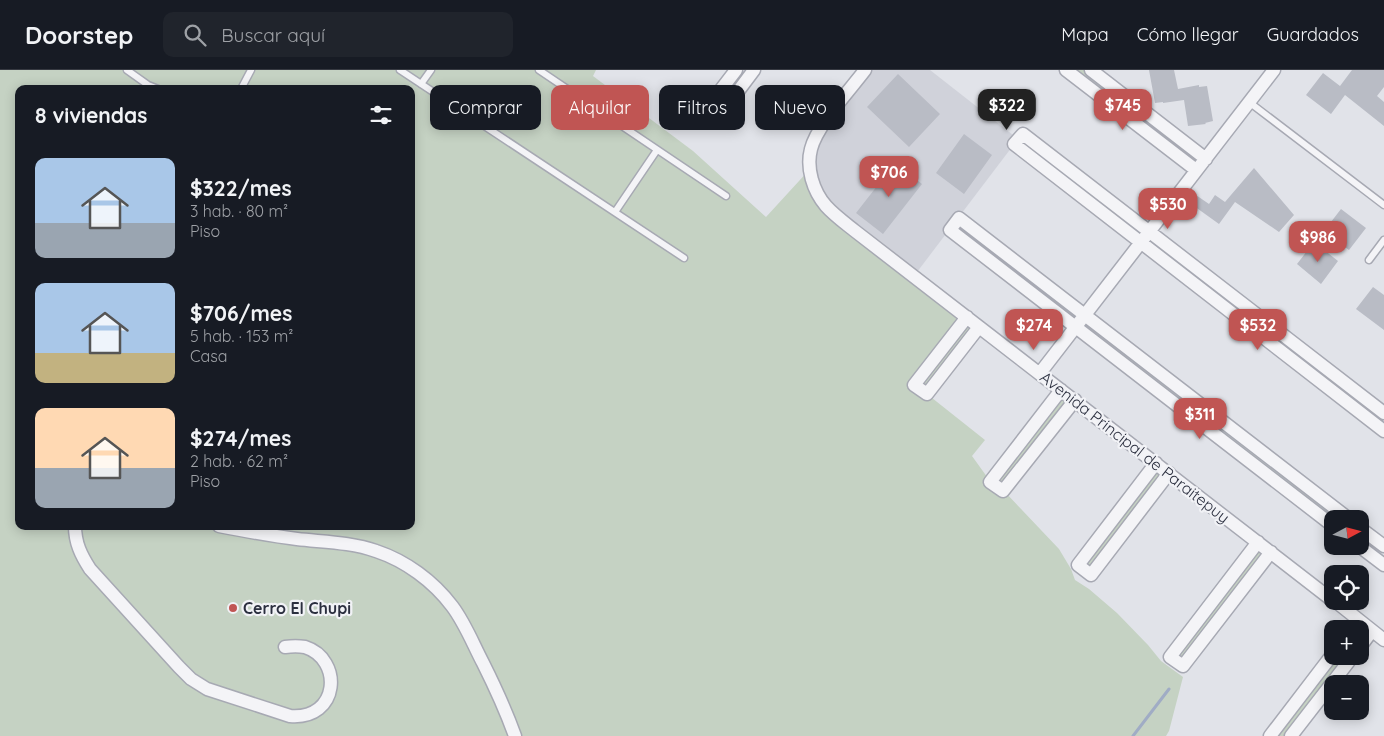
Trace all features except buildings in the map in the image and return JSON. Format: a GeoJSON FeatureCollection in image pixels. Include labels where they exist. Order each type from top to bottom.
{"type":"FeatureCollection","features":[{"type":"Feature","properties":{"kind":"street"},"geometry":{"type":"LineString","coordinates":[[736,70],[704,112],[715,122],[754,70]]}},
{"type":"Feature","properties":{"kind":"street","name":"Avenida Principal de Paraitepuy"},"geometry":{"type":"LineString","coordinates":[[865,70],[830,116],[814,140],[811,149],[809,158],[811,178],[814,188],[825,206],[1324,592]]}},
{"type":"Feature","properties":{"kind":"street"},"geometry":{"type":"LineString","coordinates":[[1091,70],[1206,159]]}},
{"type":"Feature","properties":{"kind":"street"},"geometry":{"type":"LineString","coordinates":[[1040,373],[1274,70]]}},
{"type":"Feature","properties":{"kind":"street"},"geometry":{"type":"LineString","coordinates":[[1070,71],[1196,170]]}},
{"type":"Feature","properties":{"kind":"street"},"geometry":{"type":"LineString","coordinates":[[1384,413],[1022,134],[1014,144],[1384,431]]}},
{"type":"Feature","properties":{"kind":"street"},"geometry":{"type":"LineString","coordinates":[[1324,519],[950,230],[959,218],[1337,510]]}},
{"type":"Feature","properties":{"kind":"street"},"geometry":{"type":"LineString","coordinates":[[966,317],[914,385],[927,394],[980,326]]}},
{"type":"Feature","properties":{"kind":"street"},"geometry":{"type":"LineString","coordinates":[[1061,390],[990,482],[1003,491],[1074,400]]}},
{"type":"Feature","properties":{"kind":"street"},"geometry":{"type":"LineString","coordinates":[[1357,410],[1366,399]]}},
{"type":"Feature","properties":{"kind":"street"},"geometry":{"type":"LineString","coordinates":[[1156,463],[1078,565],[1091,574],[1170,473]]}},
{"type":"Feature","properties":{"kind":"street"},"geometry":{"type":"LineString","coordinates":[[1294,495],[1302,483]]}},
{"type":"Feature","properties":{"kind":"street"},"geometry":{"type":"LineString","coordinates":[[75,530],[77,544],[90,569],[179,666],[198,684],[207,689],[290,716],[308,715],[315,712],[323,705],[331,689],[329,671],[319,655],[312,651],[304,647],[285,647]]}},
{"type":"Feature","properties":{"kind":"street"},"geometry":{"type":"LineString","coordinates":[[241,530],[375,550],[413,569],[435,587],[452,606],[497,692],[515,736]]}},
{"type":"Feature","properties":{"kind":"street"},"geometry":{"type":"LineString","coordinates":[[1369,535],[1384,546]]}},
{"type":"Feature","properties":{"kind":"street"},"geometry":{"type":"LineString","coordinates":[[1258,542],[1170,657],[1183,666],[1271,552]]}},
{"type":"Feature","properties":{"kind":"street"},"geometry":{"type":"LineString","coordinates":[[1369,553],[1384,565]]}},
{"type":"Feature","properties":{"kind":"street","name":"Avenida Principal de Paraitepuy"},"geometry":{"type":"LineString","coordinates":[[1343,610],[1352,620]]}},
{"type":"Feature","properties":{"kind":"street","name":"Avenida Principal de Paraitepuy"},"geometry":{"type":"LineString","coordinates":[[1369,630],[1384,640]]}},
{"type":"Feature","properties":{"kind":"street"},"geometry":{"type":"LineString","coordinates":[[1369,635],[1372,631]]}},
{"type":"Feature","properties":{"kind":"street"},"geometry":{"type":"LineString","coordinates":[[1270,736],[1324,665]]}},
{"type":"Feature","properties":{"kind":"street"},"geometry":{"type":"LineString","coordinates":[[1291,736],[1345,665]]}},
{"type":"Feature","properties":{"kind":"lane"},"geometry":{"type":"LineString","coordinates":[[127,70],[148,85]]}},
{"type":"Feature","properties":{"kind":"lane"},"geometry":{"type":"LineString","coordinates":[[243,85],[250,70]]}},
{"type":"Feature","properties":{"kind":"lane"},"geometry":{"type":"LineString","coordinates":[[400,70],[684,258]]}},
{"type":"Feature","properties":{"kind":"lane"},"geometry":{"type":"LineString","coordinates":[[421,84],[431,70]]}},
{"type":"Feature","properties":{"kind":"lane"},"geometry":{"type":"LineString","coordinates":[[539,70],[726,196]]}},
{"type":"Feature","properties":{"kind":"lane"},"geometry":{"type":"LineString","coordinates":[[1249,102],[1384,205]]}},
{"type":"Feature","properties":{"kind":"lane"},"geometry":{"type":"LineString","coordinates":[[615,212],[657,150]]}},
{"type":"Feature","properties":{"kind":"lane"},"geometry":{"type":"LineString","coordinates":[[1369,260],[1384,240]]}},
{"type":"Feature","properties":{"kind":"shaded area"},"geometry":{"type":"Polygon","coordinates":[[[865,70],[930,70],[1018,139],[914,276],[819,197],[811,149],[824,130],[845,130],[845,99],[865,70]]]}},
{"type":"Feature","properties":{"kind":"green space"},"geometry":{"type":"Polygon","coordinates":[[[0,70],[596,70],[593,76],[605,85],[551,85],[551,130],[649,130],[649,118],[659,126],[659,130],[665,130],[693,151],[766,217],[810,169],[819,197],[979,327],[927,394],[985,440],[972,456],[990,481],[1061,390],[1075,400],[1004,491],[1059,549],[1075,580],[1089,589],[1117,613],[1161,661],[1183,677],[1166,736],[0,736],[0,70]]]}},
{"type":"Feature","properties":{"kind":"green space"},"geometry":{"type":"Polygon","coordinates":[[[1066,70],[1091,70],[1206,159],[1196,170],[1066,70]]]}},
{"type":"Feature","properties":{"kind":"green space"},"geometry":{"type":"Polygon","coordinates":[[[959,218],[1337,510],[1324,510],[1324,513],[950,230],[959,218]]]}},
{"type":"Feature","properties":{"kind":"green space"},"geometry":{"type":"Polygon","coordinates":[[[1150,471],[1169,473],[1091,575],[1078,565],[1150,471]]]}},
{"type":"Feature","properties":{"kind":"green space"},"geometry":{"type":"Polygon","coordinates":[[[1252,550],[1271,552],[1183,666],[1170,657],[1252,550]]]}},
{"type":"Feature","properties":{"kind":"green space"},"geometry":{"type":"Polygon","coordinates":[[[1325,665],[1346,665],[1338,675],[1324,675],[1324,693],[1291,736],[1270,736],[1325,665]]]}},
{"type":"Feature","properties":{"kind":"waterway"},"geometry":{"type":"LineString","coordinates":[[1133,736],[1169,689]]}},
{"type":"Feature","properties":{"kind":"place","name":"Cerro El Chupi"},"geometry":{"type":"Point","coordinates":[233,608]}}]}
